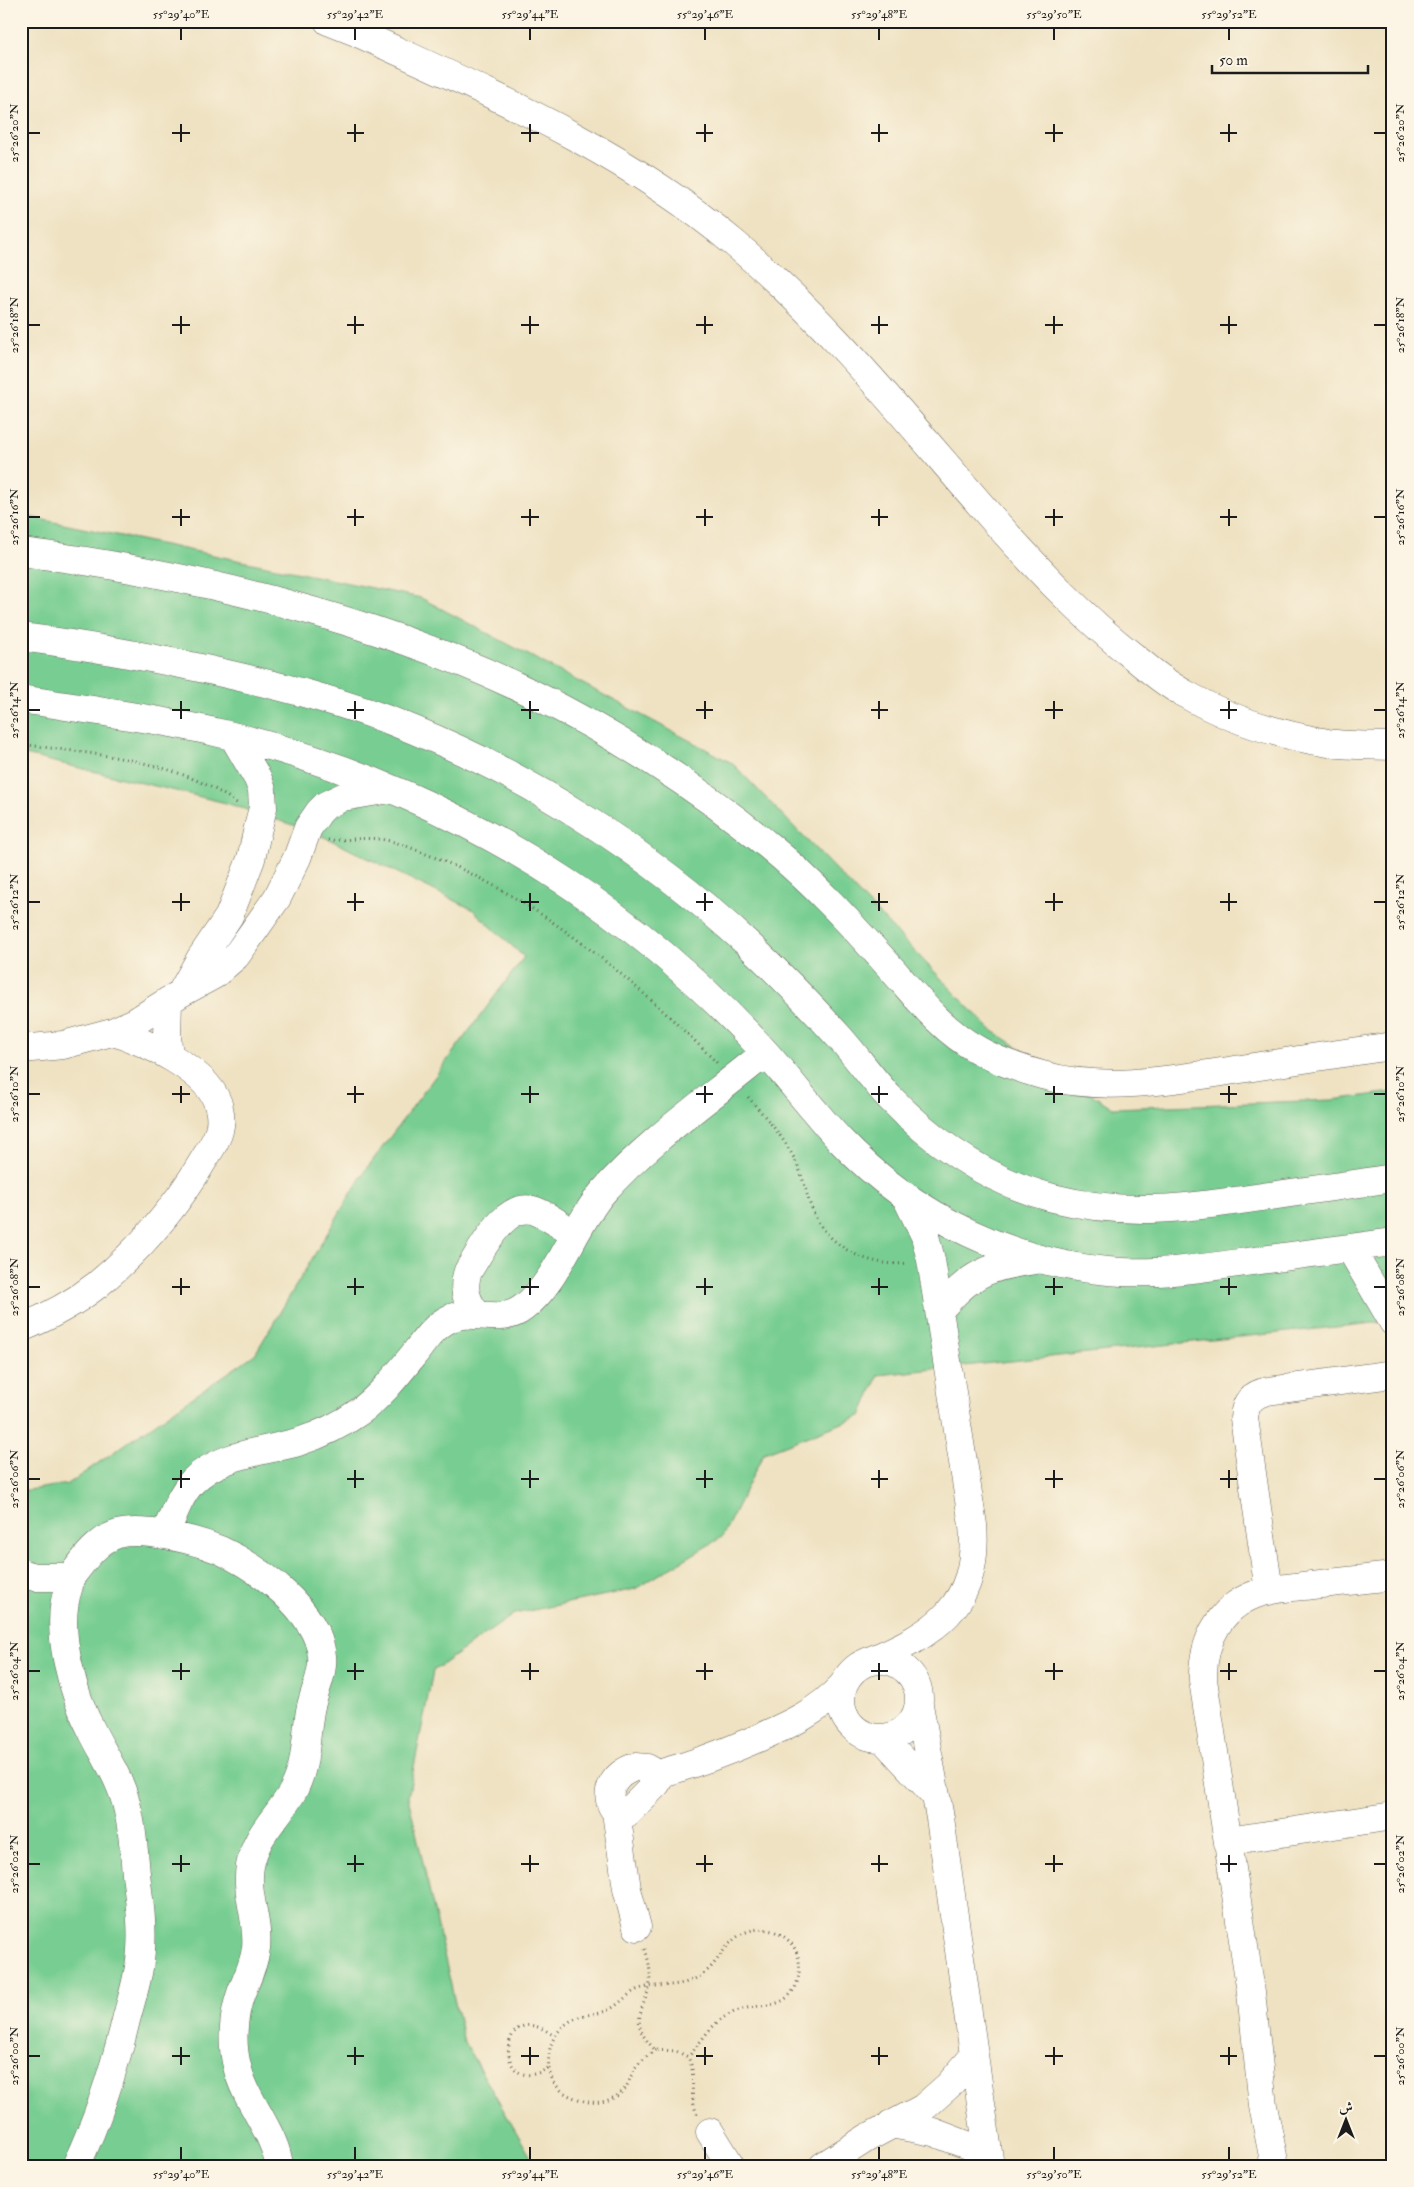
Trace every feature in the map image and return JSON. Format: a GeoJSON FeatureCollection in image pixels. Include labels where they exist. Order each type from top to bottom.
{"type":"FeatureCollection","features":[{"type":"Feature","properties":{"kind":"street"},"geometry":{"type":"LineString","coordinates":[[328,21],[356,32],[546,120],[595,147],[650,181],[733,242],[775,278],[815,317],[1051,583],[1116,643],[1186,695],[1226,713],[1279,732],[1330,743],[1393,746]]}},
{"type":"Feature","properties":{"kind":"street"},"geometry":{"type":"LineString","coordinates":[[21,552],[172,578],[239,593],[348,622],[461,662],[530,692],[629,748],[704,797],[771,848],[834,905],[942,1023],[979,1051],[999,1060],[1058,1078],[1106,1083],[1153,1081],[1393,1046]]}},
{"type":"Feature","properties":{"kind":"street"},"geometry":{"type":"LineString","coordinates":[[21,637],[144,656],[295,690],[354,708],[412,729],[469,754],[524,782],[630,849],[692,896],[746,942],[796,990],[843,1042],[887,1096],[922,1129],[962,1158],[1005,1181],[1051,1198],[1099,1208],[1148,1211],[1198,1207],[1393,1178]]}},
{"type":"Feature","properties":{"kind":"street"},"geometry":{"type":"LineString","coordinates":[[21,699],[174,723],[233,736],[299,756],[390,789],[461,821],[516,851],[570,884],[621,920],[669,960],[716,1002],[765,1052],[842,1142],[907,1199],[972,1233],[1002,1246],[1040,1259],[1076,1266],[1119,1272],[1163,1273],[1393,1242]]}},
{"type":"Feature","properties":{"kind":"street"},"geometry":{"type":"LineString","coordinates":[[169,1055],[166,1037],[174,997],[229,916],[251,859],[263,808],[262,790],[258,779],[233,736]]}},
{"type":"Feature","properties":{"kind":"street"},"geometry":{"type":"LineString","coordinates":[[21,1049],[63,1045],[112,1032],[135,1022],[174,997],[214,975],[236,956],[277,898],[297,858],[313,819],[326,805],[343,797],[390,789]]}},
{"type":"Feature","properties":{"kind":"street"},"geometry":{"type":"LineString","coordinates":[[21,1328],[69,1304],[121,1264],[193,1178],[215,1141],[221,1118],[215,1095],[208,1085],[169,1055],[140,1041],[112,1032]]}},
{"type":"Feature","properties":{"kind":"street"},"geometry":{"type":"LineString","coordinates":[[165,1535],[182,1496],[206,1470],[222,1462],[298,1442],[341,1424],[376,1398],[442,1322],[460,1315],[503,1316],[523,1308],[552,1274],[594,1203],[640,1154],[765,1052]]}},
{"type":"Feature","properties":{"kind":"street"},"geometry":{"type":"LineString","coordinates":[[637,1927],[627,1889],[616,1812],[610,1802],[610,1790],[615,1779],[624,1770],[635,1767],[647,1768],[658,1774],[711,1758],[798,1721],[822,1705],[842,1686],[848,1675],[857,1667],[911,1642],[931,1630],[955,1606],[963,1591],[973,1559],[974,1542],[931,1260],[925,1236],[907,1199]]}},
{"type":"Feature","properties":{"kind":"street"},"geometry":{"type":"LineString","coordinates":[[478,1315],[467,1299],[465,1278],[504,1218],[516,1210],[530,1209],[537,1211],[574,1234]]}},
{"type":"Feature","properties":{"kind":"street"},"geometry":{"type":"LineString","coordinates":[[1350,1248],[1393,1322]]}},
{"type":"Feature","properties":{"kind":"street"},"geometry":{"type":"LineString","coordinates":[[939,1311],[976,1274],[994,1267],[1040,1259]]}},
{"type":"Feature","properties":{"kind":"street"},"geometry":{"type":"LineString","coordinates":[[1269,1591],[1244,1418],[1248,1403],[1260,1393],[1268,1391],[1393,1374]]}},
{"type":"Feature","properties":{"kind":"street"},"geometry":{"type":"LineString","coordinates":[[68,1581],[93,1550],[103,1541],[118,1533],[140,1532],[165,1535],[201,1543],[221,1551],[257,1572],[276,1587],[300,1609],[314,1628],[320,1643],[322,1658],[320,1679],[310,1710],[304,1762],[292,1793],[262,1831],[250,1865],[250,1898],[256,1930],[256,1946],[249,1978],[242,1992],[237,2010],[234,2028],[234,2045],[240,2080],[275,2148],[279,2166]]}},
{"type":"Feature","properties":{"kind":"street"},"geometry":{"type":"LineString","coordinates":[[21,1573],[36,1577],[63,1577],[68,1581],[69,1586],[63,1627],[68,1662],[83,1712],[94,1736],[115,1771],[128,1811],[132,1831],[142,1933],[139,1968],[116,2061],[97,2117],[76,2166]]}},
{"type":"Feature","properties":{"kind":"street"},"geometry":{"type":"LineString","coordinates":[[1275,2166],[1263,2106],[1251,1992],[1203,1664],[1211,1634],[1218,1621],[1238,1603],[1249,1597],[1269,1591],[1393,1576]]}},
{"type":"Feature","properties":{"kind":"street"},"geometry":{"type":"LineString","coordinates":[[798,1721],[824,1721],[850,1726],[865,1736],[882,1739],[900,1734],[913,1722],[918,1696],[921,1658],[931,1630]]}},
{"type":"Feature","properties":{"kind":"street"},"geometry":{"type":"LineString","coordinates":[[868,1662],[883,1660],[898,1664],[910,1674],[918,1696],[936,1796],[989,2160]]}},
{"type":"Feature","properties":{"kind":"street"},"geometry":{"type":"LineString","coordinates":[[842,1686],[840,1700],[843,1714],[850,1726]]}},
{"type":"Feature","properties":{"kind":"street"},"geometry":{"type":"LineString","coordinates":[[882,1739],[936,1796]]}},
{"type":"Feature","properties":{"kind":"street"},"geometry":{"type":"LineString","coordinates":[[1228,1841],[1393,1816]]}},
{"type":"Feature","properties":{"kind":"street"},"geometry":{"type":"LineString","coordinates":[[823,2166],[937,2097],[974,2056]]}},
{"type":"Feature","properties":{"kind":"street"},"geometry":{"type":"LineString","coordinates":[[891,2124],[933,2132],[989,2160]]}},
{"type":"Feature","properties":{"kind":"street"},"geometry":{"type":"LineString","coordinates":[[710,2132],[731,2166]]}},
{"type":"Feature","properties":{"kind":"path"},"geometry":{"type":"LineString","coordinates":[[21,744],[156,764],[213,788],[260,819]]}},
{"type":"Feature","properties":{"kind":"path"},"geometry":{"type":"LineString","coordinates":[[305,837],[335,841],[368,838],[401,844],[457,866],[502,890],[545,918],[627,980],[667,1015],[733,1080],[785,1143],[804,1179],[807,1196],[814,1214],[823,1229],[836,1242],[850,1252],[884,1263],[931,1260]]}},
{"type":"Feature","properties":{"kind":"path"},"geometry":{"type":"LineString","coordinates":[[637,1927],[650,1969],[650,1986],[642,2006],[640,2027],[655,2050]]}},
{"type":"Feature","properties":{"kind":"path"},"geometry":{"type":"LineString","coordinates":[[688,2057],[714,2024],[724,2017],[746,2008],[775,2004],[784,2000],[794,1989],[799,1974],[799,1958],[789,1939],[779,1932],[766,1930],[754,1930],[743,1934],[735,1939],[716,1963],[703,1974],[687,1982],[650,1986],[632,1991],[609,2010],[578,2018],[566,2024],[554,2036],[549,2052],[548,2068],[555,2085],[570,2097],[589,2103],[606,2101],[623,2090],[636,2068],[655,2050],[676,2051],[688,2057],[693,2071],[690,2091],[692,2103],[699,2118],[710,2132]]}},
{"type":"Feature","properties":{"kind":"path"},"geometry":{"type":"LineString","coordinates":[[548,2068],[540,2074],[530,2075],[520,2072],[513,2066],[508,2057],[507,2047],[510,2038],[516,2031],[525,2026],[535,2026],[544,2029],[554,2036]]}},
{"type":"Feature","properties":{"kind":"green space"},"geometry":{"type":"Polygon","coordinates":[[[21,518],[34,518],[421,598],[732,763],[990,1029],[1113,1108],[1332,1100],[1393,1092],[1393,1321],[878,1375],[861,1416],[764,1453],[722,1537],[635,1589],[514,1614],[433,1671],[408,1797],[464,2042],[536,2166],[21,2166],[21,1491],[68,1484],[255,1354],[364,1172],[524,957],[472,909],[314,832],[226,803],[21,754],[21,518]]]}}]}
